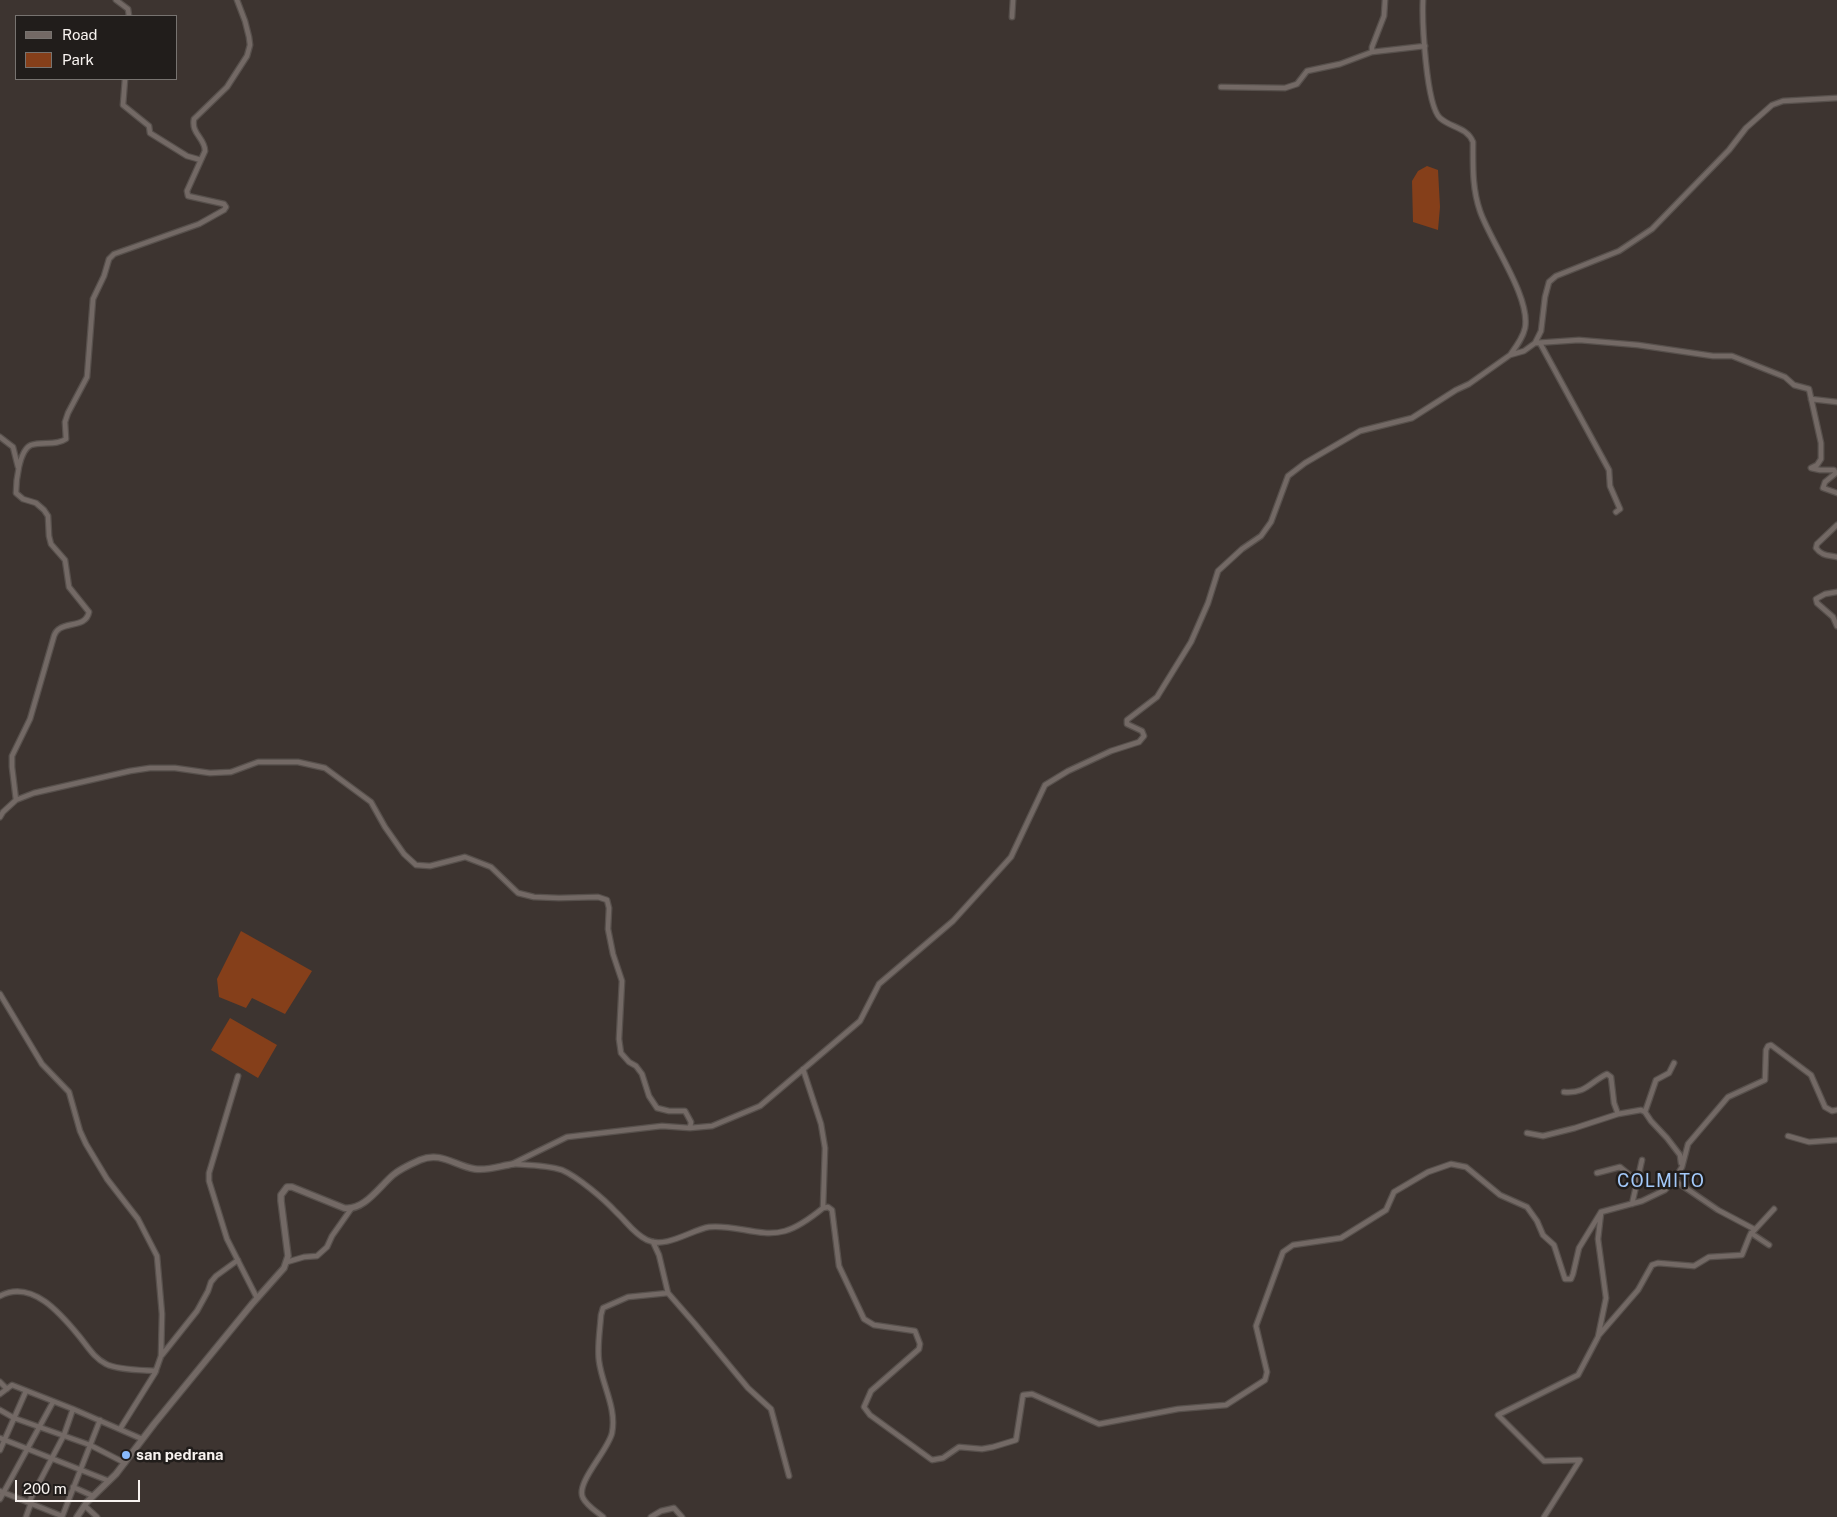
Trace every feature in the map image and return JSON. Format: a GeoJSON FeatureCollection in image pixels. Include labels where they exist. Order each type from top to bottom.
{"type":"FeatureCollection","features":[{"type":"Feature","properties":{"kind":"street"},"geometry":{"type":"LineString","coordinates":[[116,0],[128,10],[129,15]]}},
{"type":"Feature","properties":{"kind":"street"},"geometry":{"type":"LineString","coordinates":[[16,800],[12,756],[30,719],[54,636],[58,629],[84,621],[88,617],[89,612],[68,587],[65,560],[52,544],[49,536],[48,516],[36,503],[23,499],[16,493],[21,456],[32,445],[55,443],[66,439],[65,422],[87,377],[93,300],[104,276],[109,259],[114,254],[199,224],[226,207],[224,204],[188,196],[187,191],[204,156],[205,146],[194,131],[194,119],[227,86],[247,56],[250,45],[245,21],[237,0]]}},
{"type":"Feature","properties":{"kind":"street"},"geometry":{"type":"LineString","coordinates":[[1012,0],[1012,17]]}},
{"type":"Feature","properties":{"kind":"street"},"geometry":{"type":"LineString","coordinates":[[1372,52],[1372,47],[1384,16],[1385,0]]}},
{"type":"Feature","properties":{"kind":"street"},"geometry":{"type":"LineString","coordinates":[[513,1164],[567,1137],[662,1126],[690,1128],[712,1126],[760,1106],[860,1021],[879,984],[953,921],[1011,857],[1045,786],[1068,771],[1110,751],[1139,742],[1144,736],[1142,731],[1127,724],[1127,720],[1157,697],[1192,642],[1208,603],[1218,571],[1242,549],[1261,536],[1271,522],[1288,476],[1305,463],[1360,431],[1412,418],[1456,390],[1469,384],[1510,355],[1520,341],[1525,327],[1524,308],[1514,282],[1480,212],[1474,192],[1473,142],[1471,136],[1439,117],[1434,108],[1430,93],[1425,46],[1423,0]]}},
{"type":"Feature","properties":{"kind":"street"},"geometry":{"type":"LineString","coordinates":[[1221,88],[1276,88],[1292,86],[1301,80],[1307,71],[1340,64],[1372,52],[1425,46]]}},
{"type":"Feature","properties":{"kind":"street"},"geometry":{"type":"LineString","coordinates":[[125,80],[123,105],[149,126],[150,133],[187,156],[201,160]]}},
{"type":"Feature","properties":{"kind":"street"},"geometry":{"type":"LineString","coordinates":[[1616,512],[1620,509],[1610,486],[1609,470],[1538,343],[1542,331],[1545,297],[1549,282],[1556,276],[1619,251],[1652,229],[1729,150],[1746,128],[1772,105],[1783,102],[1837,98]]}},
{"type":"Feature","properties":{"kind":"street"},"geometry":{"type":"LineString","coordinates":[[1510,355],[1524,351],[1538,343],[1579,340],[1638,345],[1713,356],[1732,356],[1785,377],[1794,385],[1809,388],[1821,442],[1821,460],[1811,468],[1834,470],[1836,474],[1825,482],[1823,488],[1837,493]]}},
{"type":"Feature","properties":{"kind":"street"},"geometry":{"type":"LineString","coordinates":[[1812,399],[1837,402]]}},
{"type":"Feature","properties":{"kind":"street"},"geometry":{"type":"LineString","coordinates":[[0,437],[13,447],[19,471]]}},
{"type":"Feature","properties":{"kind":"street"},"geometry":{"type":"LineString","coordinates":[[1837,526],[1817,544],[1816,548],[1826,556],[1837,557]]}},
{"type":"Feature","properties":{"kind":"street"},"geometry":{"type":"LineString","coordinates":[[1837,592],[1826,594],[1816,599],[1817,603],[1833,617],[1837,626]]}},
{"type":"Feature","properties":{"kind":"street"},"geometry":{"type":"LineString","coordinates":[[1,815],[16,800],[61,786],[150,768],[175,768],[210,773],[231,772],[258,762],[298,762],[326,768],[371,802],[404,854],[416,865],[430,866],[465,857],[491,867],[518,893],[559,898],[598,897],[607,900],[610,908],[608,929],[613,954],[622,981],[619,1039],[621,1053],[642,1074],[649,1096],[657,1108],[684,1112],[691,1122],[690,1128]]}},
{"type":"Feature","properties":{"kind":"street"},"geometry":{"type":"LineString","coordinates":[[0,994],[42,1064],[70,1092],[80,1131],[86,1144],[108,1179],[138,1219],[157,1256],[162,1314],[161,1356],[156,1371],[120,1428]]}},
{"type":"Feature","properties":{"kind":"street"},"geometry":{"type":"LineString","coordinates":[[287,1262],[304,1257],[317,1256],[327,1247],[332,1236],[351,1209],[360,1205],[394,1174],[423,1159],[439,1157],[476,1169],[513,1164],[550,1167],[572,1176],[610,1206],[639,1235],[653,1242],[676,1238],[714,1227],[732,1227],[762,1233],[784,1231],[795,1228],[823,1208],[828,1207],[832,1210],[839,1266],[864,1319],[874,1325],[916,1331],[920,1344],[918,1348],[871,1391],[864,1407],[870,1415],[932,1460],[943,1458],[959,1447],[994,1448],[1016,1440],[1024,1395],[1032,1394],[1099,1424],[1178,1409],[1226,1405],[1265,1380],[1267,1372],[1256,1326],[1283,1252],[1293,1245],[1341,1238],[1386,1210],[1394,1192],[1428,1172],[1451,1164],[1466,1167],[1500,1195],[1527,1207],[1537,1221],[1543,1235],[1554,1245],[1565,1279],[1571,1278],[1574,1274],[1579,1248],[1602,1212],[1642,1201],[1665,1190],[1682,1167],[1688,1144],[1728,1097],[1765,1080],[1766,1050],[1768,1046],[1771,1045],[1811,1075],[1825,1107],[1836,1111]]}},
{"type":"Feature","properties":{"kind":"street"},"geometry":{"type":"LineString","coordinates":[[1645,1112],[1656,1080],[1669,1072],[1674,1063]]}},
{"type":"Feature","properties":{"kind":"street"},"geometry":{"type":"LineString","coordinates":[[803,1069],[821,1124],[825,1148],[823,1208]]}},
{"type":"Feature","properties":{"kind":"street"},"geometry":{"type":"LineString","coordinates":[[1564,1092],[1588,1088],[1607,1074],[1611,1077],[1614,1103],[1618,1114]]}},
{"type":"Feature","properties":{"kind":"street"},"geometry":{"type":"LineString","coordinates":[[238,1076],[209,1181],[224,1231],[257,1298]]}},
{"type":"Feature","properties":{"kind":"street"},"geometry":{"type":"LineString","coordinates":[[1527,1133],[1543,1136],[1618,1114],[1641,1110],[1645,1112],[1680,1155],[1682,1167]]}},
{"type":"Feature","properties":{"kind":"street"},"geometry":{"type":"LineString","coordinates":[[1788,1136],[1809,1142],[1837,1140]]}},
{"type":"Feature","properties":{"kind":"street"},"geometry":{"type":"LineString","coordinates":[[1632,1204],[1642,1160]]}},
{"type":"Feature","properties":{"kind":"street"},"geometry":{"type":"LineString","coordinates":[[1597,1173],[1620,1167],[1637,1181]]}},
{"type":"Feature","properties":{"kind":"street"},"geometry":{"type":"LineString","coordinates":[[1674,1180],[1753,1231],[1769,1245]]}},
{"type":"Feature","properties":{"kind":"street"},"geometry":{"type":"LineString","coordinates":[[77,1517],[93,1496],[125,1463],[142,1439],[257,1298],[284,1268],[288,1256],[281,1201],[287,1187],[292,1187],[351,1209]]}},
{"type":"Feature","properties":{"kind":"street"},"geometry":{"type":"LineString","coordinates":[[1544,1517],[1580,1460],[1544,1461],[1498,1415],[1578,1376],[1598,1337],[1638,1290],[1652,1265],[1658,1263],[1694,1266],[1708,1257],[1742,1255],[1753,1231],[1774,1209]]}},
{"type":"Feature","properties":{"kind":"street"},"geometry":{"type":"LineString","coordinates":[[1598,1337],[1606,1298],[1598,1240],[1602,1212]]}},
{"type":"Feature","properties":{"kind":"street"},"geometry":{"type":"LineString","coordinates":[[653,1242],[659,1255],[668,1293],[748,1388],[771,1409],[789,1476]]}},
{"type":"Feature","properties":{"kind":"street"},"geometry":{"type":"LineString","coordinates":[[161,1356],[197,1311],[211,1282],[238,1260]]}},
{"type":"Feature","properties":{"kind":"street"},"geometry":{"type":"LineString","coordinates":[[0,1296],[11,1292],[25,1292],[49,1304],[93,1355],[107,1365],[156,1371]]}},
{"type":"Feature","properties":{"kind":"street"},"geometry":{"type":"LineString","coordinates":[[603,1517],[582,1496],[582,1485],[612,1435],[610,1399],[599,1361],[602,1308],[628,1297],[668,1293]]}},
{"type":"Feature","properties":{"kind":"street"},"geometry":{"type":"LineString","coordinates":[[0,1382],[8,1389]]}},
{"type":"Feature","properties":{"kind":"street"},"geometry":{"type":"LineString","coordinates":[[0,1394],[12,1385],[120,1428],[142,1439]]}},
{"type":"Feature","properties":{"kind":"street"},"geometry":{"type":"LineString","coordinates":[[0,1450],[3,1439],[26,1391]]}},
{"type":"Feature","properties":{"kind":"street"},"geometry":{"type":"LineString","coordinates":[[0,1499],[2,1491],[29,1448],[53,1402]]}},
{"type":"Feature","properties":{"kind":"street"},"geometry":{"type":"LineString","coordinates":[[26,1517],[30,1502],[64,1434],[74,1409]]}},
{"type":"Feature","properties":{"kind":"street"},"geometry":{"type":"LineString","coordinates":[[0,1410],[14,1418],[64,1434],[90,1445],[125,1463]]}},
{"type":"Feature","properties":{"kind":"street"},"geometry":{"type":"LineString","coordinates":[[2,1491],[62,1516],[100,1420]]}},
{"type":"Feature","properties":{"kind":"street"},"geometry":{"type":"LineString","coordinates":[[3,1439],[109,1481]]}},
{"type":"Feature","properties":{"kind":"street"},"geometry":{"type":"LineString","coordinates":[[73,1487],[93,1496]]}},
{"type":"Feature","properties":{"kind":"street"},"geometry":{"type":"LineString","coordinates":[[85,1506],[97,1517]]}},
{"type":"Feature","properties":{"kind":"street"},"geometry":{"type":"LineString","coordinates":[[651,1517],[674,1508],[682,1517]]}},
{"type":"Feature","properties":{"kind":"green space"},"geometry":{"type":"Polygon","coordinates":[[[1427,166],[1438,170],[1440,207],[1438,230],[1413,222],[1412,181],[1418,171],[1427,166]]]}},
{"type":"Feature","properties":{"kind":"green space"},"geometry":{"type":"Polygon","coordinates":[[[241,931],[312,971],[285,1014],[252,998],[246,1008],[219,997],[217,979],[241,931]]]}},
{"type":"Feature","properties":{"kind":"green space"},"geometry":{"type":"Polygon","coordinates":[[[230,1018],[277,1045],[258,1078],[211,1050],[230,1018]]]}},
{"type":"Feature","properties":{"kind":"place","name":"san pedrana"},"geometry":{"type":"Point","coordinates":[126,1455]}},
{"type":"Feature","properties":{"kind":"district","name":"COLMITO"},"geometry":{"type":"Point","coordinates":[1661,1181]}}]}
